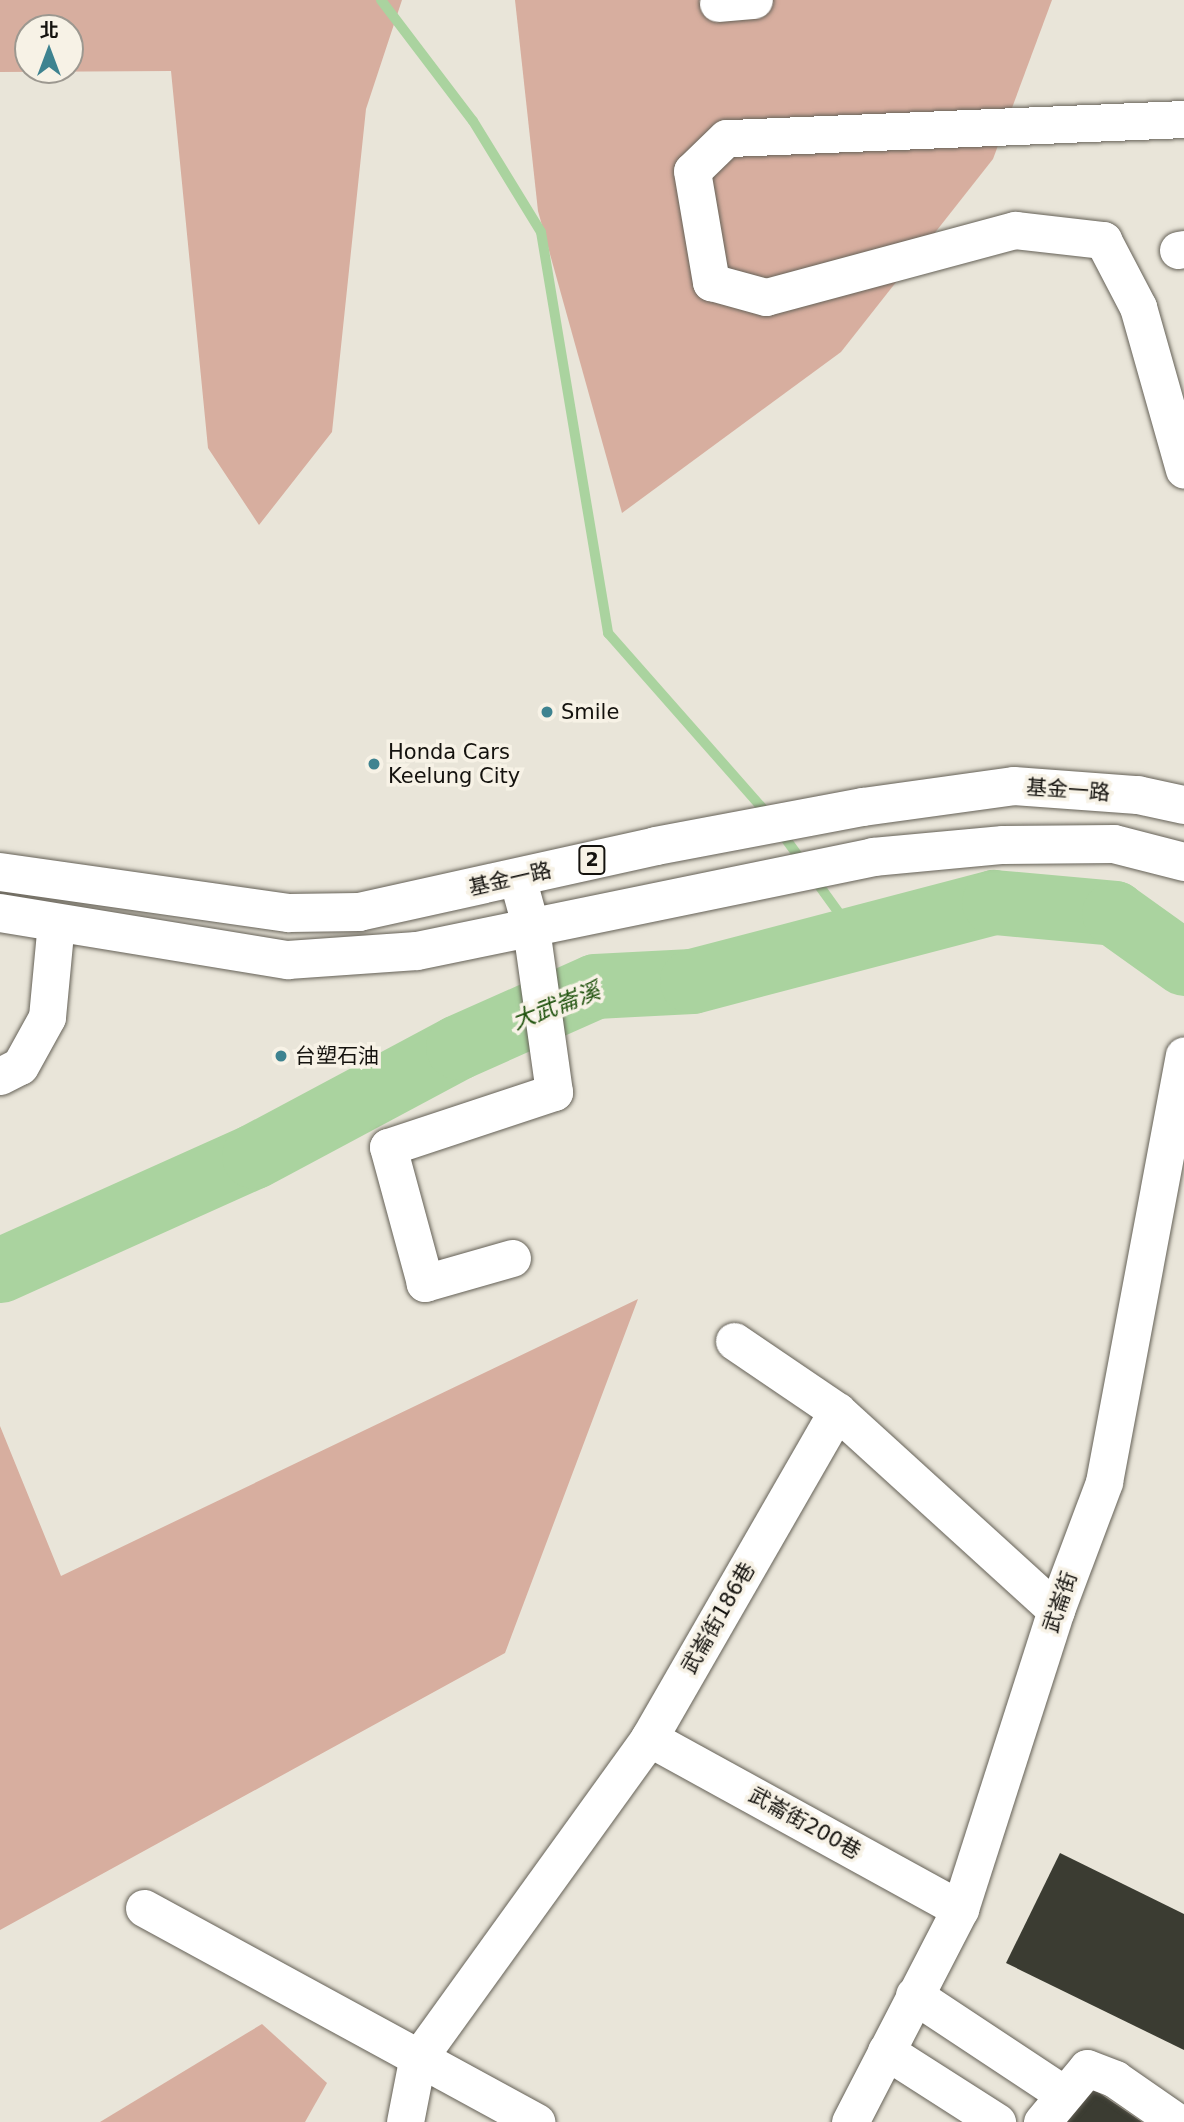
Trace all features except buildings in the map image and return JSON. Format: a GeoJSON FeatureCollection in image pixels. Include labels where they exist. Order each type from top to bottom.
{"type":"FeatureCollection","features":[{"type":"Feature","properties":{"kind":"main road","name":"基金一路"},"geometry":{"type":"LineString","coordinates":[[0,872],[289,913],[359,912],[863,807],[1014,786],[1138,795],[1184,805]]}},
{"type":"Feature","properties":{"kind":"main road"},"geometry":{"type":"LineString","coordinates":[[0,913],[288,960],[417,951],[873,857],[1003,845],[1114,844],[1184,862]]}},
{"type":"Feature","properties":{"kind":"street"},"geometry":{"type":"LineString","coordinates":[[718,3],[754,0]]}},
{"type":"Feature","properties":{"kind":"street"},"geometry":{"type":"LineString","coordinates":[[1184,119],[726,138],[692,171],[711,282],[766,297],[1015,230],[1103,240],[1138,307],[1184,470]]}},
{"type":"Feature","properties":{"kind":"street"},"geometry":{"type":"LineString","coordinates":[[512,1258],[425,1283],[388,1147],[554,1092],[531,928],[517,877]]}},
{"type":"Feature","properties":{"kind":"street"},"geometry":{"type":"LineString","coordinates":[[0,1076],[20,1066],[47,1017],[56,922]]}},
{"type":"Feature","properties":{"kind":"street","name":"武崙街"},"geometry":{"type":"LineString","coordinates":[[850,2122],[960,1909],[1056,1610],[1104,1482],[1184,1055]]}},
{"type":"Feature","properties":{"kind":"street"},"geometry":{"type":"LineString","coordinates":[[734,1341],[838,1411],[1056,1610]]}},
{"type":"Feature","properties":{"kind":"street","name":"武崙街186巷"},"geometry":{"type":"LineString","coordinates":[[417,2060],[649,1738],[838,1411]]}},
{"type":"Feature","properties":{"kind":"street","name":"武崙街200巷"},"geometry":{"type":"LineString","coordinates":[[649,1738],[960,1909]]}},
{"type":"Feature","properties":{"kind":"street"},"geometry":{"type":"LineString","coordinates":[[145,1908],[417,2060],[536,2122]]}},
{"type":"Feature","properties":{"kind":"street"},"geometry":{"type":"LineString","coordinates":[[914,1995],[1052,2108],[1087,2068],[1115,2079],[1177,2122]]}},
{"type":"Feature","properties":{"kind":"street"},"geometry":{"type":"LineString","coordinates":[[886,2051],[997,2122]]}},
{"type":"Feature","properties":{"kind":"street"},"geometry":{"type":"LineString","coordinates":[[405,2122],[417,2060]]}},
{"type":"Feature","properties":{"kind":"shaded area"},"geometry":{"type":"Polygon","coordinates":[[[0,0],[402,0],[366,109],[332,432],[259,525],[208,448],[171,71],[84,72],[84,14],[14,14],[14,72],[0,72],[0,0]]]}},
{"type":"Feature","properties":{"kind":"shaded area"},"geometry":{"type":"Polygon","coordinates":[[[515,0],[1052,0],[993,159],[841,352],[622,513],[538,211],[515,0]]]}},
{"type":"Feature","properties":{"kind":"shaded area"},"geometry":{"type":"Polygon","coordinates":[[[638,1299],[505,1653],[0,1930],[0,1426],[61,1576],[638,1299]]]}},
{"type":"Feature","properties":{"kind":"shaded area"},"geometry":{"type":"Polygon","coordinates":[[[262,2024],[327,2083],[305,2122],[100,2122],[262,2024]]]}},
{"type":"Feature","properties":{"kind":"waterway"},"geometry":{"type":"LineString","coordinates":[[381,0],[473,121],[541,232],[608,633],[771,818]]}},
{"type":"Feature","properties":{"kind":"waterway"},"geometry":{"type":"LineString","coordinates":[[780,831],[804,864]]}},
{"type":"Feature","properties":{"kind":"waterway"},"geometry":{"type":"LineString","coordinates":[[813,877],[857,938]]}},
{"type":"Feature","properties":{"kind":"waterway","name":"大武崙溪"},"geometry":{"type":"LineString","coordinates":[[0,1270],[254,1156],[458,1047],[595,986],[692,981],[994,902],[1114,913],[1184,963]]}},
{"type":"Feature","properties":{"kind":"place","name":"Smile"},"geometry":{"type":"Point","coordinates":[547,712]}},
{"type":"Feature","properties":{"kind":"place","name":"Honda Cars Keelung City"},"geometry":{"type":"Point","coordinates":[374,764]}},
{"type":"Feature","properties":{"kind":"place","name":"台塑石油"},"geometry":{"type":"Point","coordinates":[281,1056]}}]}
